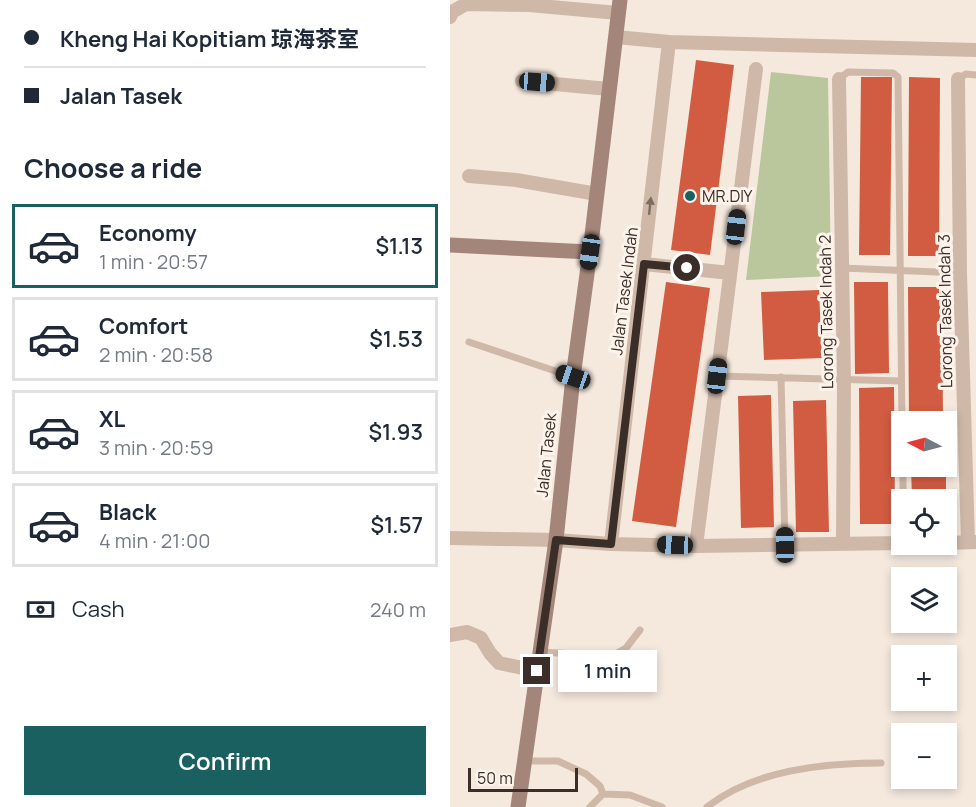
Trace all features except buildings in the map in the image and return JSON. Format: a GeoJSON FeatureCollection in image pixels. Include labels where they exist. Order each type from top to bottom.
{"type":"FeatureCollection","features":[{"type":"Feature","properties":{"kind":"main road","name":"Jalan Tasek"},"geometry":{"type":"LineString","coordinates":[[518,807],[556,540],[573,377],[619,6]]}},
{"type":"Feature","properties":{"kind":"main road"},"geometry":{"type":"LineString","coordinates":[[450,245],[590,252]]}},
{"type":"Feature","properties":{"kind":"street"},"geometry":{"type":"LineString","coordinates":[[450,17],[452,12],[466,4],[619,6]]}},
{"type":"Feature","properties":{"kind":"street"},"geometry":{"type":"LineString","coordinates":[[616,37],[669,42],[976,50]]}},
{"type":"Feature","properties":{"kind":"street","name":"Jalan Tasek Indah"},"geometry":{"type":"LineString","coordinates":[[611,544],[669,42]]}},
{"type":"Feature","properties":{"kind":"street"},"geometry":{"type":"LineString","coordinates":[[696,546],[756,69]]}},
{"type":"Feature","properties":{"kind":"street","name":"Lorong Tasek Indah 2"},"geometry":{"type":"LineString","coordinates":[[839,79],[844,380],[843,544]]}},
{"type":"Feature","properties":{"kind":"street","name":"Lorong Tasek Indah 3"},"geometry":{"type":"LineString","coordinates":[[958,79],[960,273],[970,425],[972,542]]}},
{"type":"Feature","properties":{"kind":"street"},"geometry":{"type":"LineString","coordinates":[[522,81],[609,89]]}},
{"type":"Feature","properties":{"kind":"street"},"geometry":{"type":"LineString","coordinates":[[469,176],[516,180],[597,194]]}},
{"type":"Feature","properties":{"kind":"street"},"geometry":{"type":"LineString","coordinates":[[644,264],[730,273]]}},
{"type":"Feature","properties":{"kind":"street"},"geometry":{"type":"LineString","coordinates":[[450,538],[696,546],[891,543]]}},
{"type":"Feature","properties":{"kind":"street"},"geometry":{"type":"LineString","coordinates":[[957,543],[972,542]]}},
{"type":"Feature","properties":{"kind":"street"},"geometry":{"type":"LineString","coordinates":[[450,635],[467,632],[481,638],[499,663],[537,671]]}},
{"type":"Feature","properties":{"kind":"lane"},"geometry":{"type":"LineString","coordinates":[[839,79],[848,72],[893,73],[898,77],[902,411]]}},
{"type":"Feature","properties":{"kind":"lane"},"geometry":{"type":"LineString","coordinates":[[958,79],[966,74],[976,75]]}},
{"type":"Feature","properties":{"kind":"lane"},"geometry":{"type":"LineString","coordinates":[[842,268],[960,273]]}},
{"type":"Feature","properties":{"kind":"lane"},"geometry":{"type":"LineString","coordinates":[[469,342],[573,377]]}},
{"type":"Feature","properties":{"kind":"lane"},"geometry":{"type":"LineString","coordinates":[[717,376],[901,381]]}},
{"type":"Feature","properties":{"kind":"lane"},"geometry":{"type":"LineString","coordinates":[[781,377],[785,545]]}},
{"type":"Feature","properties":{"kind":"lane"},"geometry":{"type":"LineString","coordinates":[[540,652],[612,656],[626,648],[640,630]]}},
{"type":"Feature","properties":{"kind":"lane"},"geometry":{"type":"LineString","coordinates":[[525,761],[558,761],[586,774],[600,786],[603,794]]}},
{"type":"Feature","properties":{"kind":"lane"},"geometry":{"type":"LineString","coordinates":[[707,807],[720,797],[742,786],[787,772],[846,763],[880,763]]}},
{"type":"Feature","properties":{"kind":"lane"},"geometry":{"type":"LineString","coordinates":[[590,807],[603,794],[630,795],[662,807]]}},
{"type":"Feature","properties":{"kind":"green space"},"geometry":{"type":"Polygon","coordinates":[[[771,72],[828,78],[831,276],[746,280],[771,72]]]}},
{"type":"Feature","properties":{"kind":"place","name":"MR.DIY"},"geometry":{"type":"Point","coordinates":[690,196]}},
{"type":"Feature","properties":{"kind":"route"},"geometry":{"type":"LineString","coordinates":[[537,671],[556,540],[611,544],[644,264],[687,268]]}}]}
